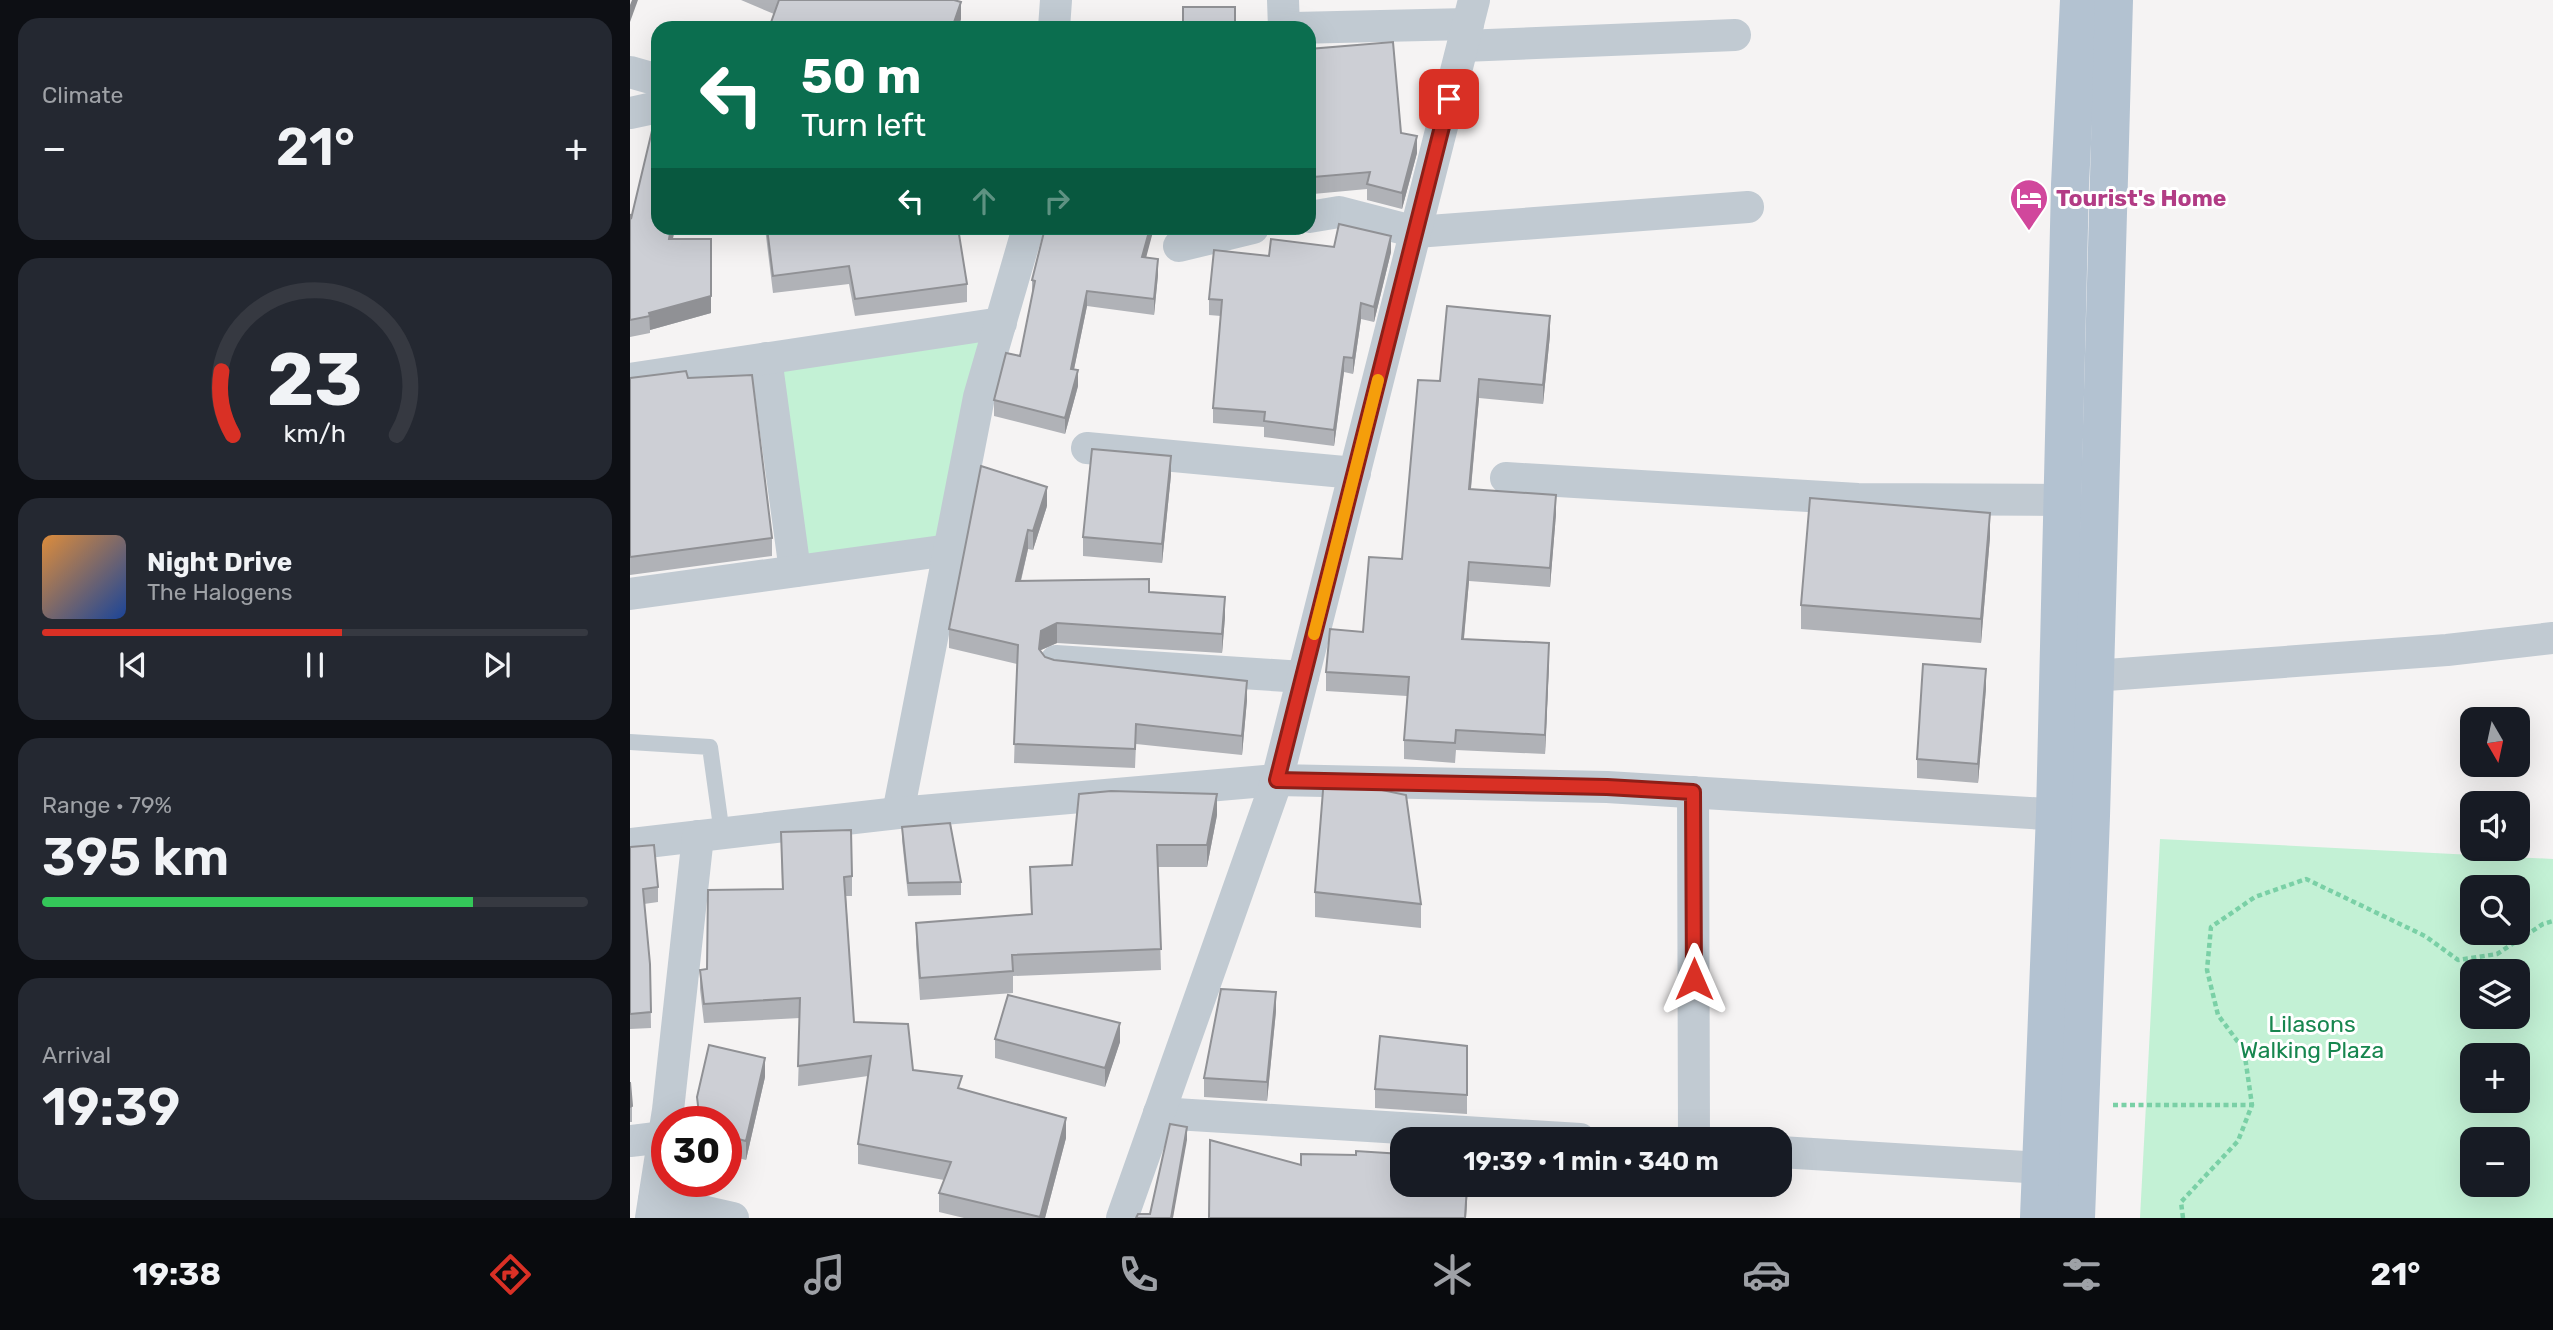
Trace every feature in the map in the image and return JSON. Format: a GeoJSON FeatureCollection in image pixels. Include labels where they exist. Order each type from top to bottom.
{"type":"FeatureCollection","features":[{"type":"Feature","properties":{"kind":"main road"},"geometry":{"type":"LineString","coordinates":[[2039,1218],[2041,1168],[2073,815],[2093,676],[2083,428],[2096,9]]}},
{"type":"Feature","properties":{"kind":"main road"},"geometry":{"type":"LineString","coordinates":[[2076,1218],[2080,1105],[2063,500],[2083,428]]}},
{"type":"Feature","properties":{"kind":"street"},"geometry":{"type":"LineString","coordinates":[[1054,21],[1056,0]]}},
{"type":"Feature","properties":{"kind":"street"},"geometry":{"type":"LineString","coordinates":[[1283,0],[1284,21]]}},
{"type":"Feature","properties":{"kind":"street"},"geometry":{"type":"LineString","coordinates":[[1316,23],[1362,13],[1468,23],[1735,34]]}},
{"type":"Feature","properties":{"kind":"street"},"geometry":{"type":"LineString","coordinates":[[1122,1218],[1277,780],[1468,23]]}},
{"type":"Feature","properties":{"kind":"street"},"geometry":{"type":"LineString","coordinates":[[630,72],[651,78]]}},
{"type":"Feature","properties":{"kind":"street"},"geometry":{"type":"LineString","coordinates":[[630,113],[651,108]]}},
{"type":"Feature","properties":{"kind":"street"},"geometry":{"type":"LineString","coordinates":[[1316,216],[1339,212],[1416,232],[1748,207]]}},
{"type":"Feature","properties":{"kind":"street"},"geometry":{"type":"LineString","coordinates":[[898,813],[979,397],[1026,235]]}},
{"type":"Feature","properties":{"kind":"street"},"geometry":{"type":"LineString","coordinates":[[1178,246],[1224,235]]}},
{"type":"Feature","properties":{"kind":"street"},"geometry":{"type":"LineString","coordinates":[[630,379],[1001,323]]}},
{"type":"Feature","properties":{"kind":"street"},"geometry":{"type":"LineString","coordinates":[[766,358],[795,571]]}},
{"type":"Feature","properties":{"kind":"street"},"geometry":{"type":"LineString","coordinates":[[1087,448],[1354,473]]}},
{"type":"Feature","properties":{"kind":"street"},"geometry":{"type":"LineString","coordinates":[[1506,478],[1858,499],[2063,500]]}},
{"type":"Feature","properties":{"kind":"street"},"geometry":{"type":"LineString","coordinates":[[630,594],[949,550]]}},
{"type":"Feature","properties":{"kind":"street"},"geometry":{"type":"LineString","coordinates":[[2093,676],[2447,650],[2553,638]]}},
{"type":"Feature","properties":{"kind":"street"},"geometry":{"type":"LineString","coordinates":[[1056,661],[1303,677]]}},
{"type":"Feature","properties":{"kind":"street"},"geometry":{"type":"LineString","coordinates":[[630,844],[898,813],[1277,780],[1607,787],[2073,815]]}},
{"type":"Feature","properties":{"kind":"street"},"geometry":{"type":"LineString","coordinates":[[1693,792],[1694,1127]]}},
{"type":"Feature","properties":{"kind":"street"},"geometry":{"type":"LineString","coordinates":[[669,1106],[710,835]]}},
{"type":"Feature","properties":{"kind":"street"},"geometry":{"type":"LineString","coordinates":[[1159,1113],[1390,1127]]}},
{"type":"Feature","properties":{"kind":"street"},"geometry":{"type":"LineString","coordinates":[[630,1141],[651,1139]]}},
{"type":"Feature","properties":{"kind":"street"},"geometry":{"type":"LineString","coordinates":[[1792,1153],[2041,1168]]}},
{"type":"Feature","properties":{"kind":"street"},"geometry":{"type":"LineString","coordinates":[[652,1209],[733,1218]]}},
{"type":"Feature","properties":{"kind":"lane"},"geometry":{"type":"LineString","coordinates":[[630,742],[710,747],[710,835]]}},
{"type":"Feature","properties":{"kind":"path"},"geometry":{"type":"LineString","coordinates":[[2183,1218],[2181,1202],[2238,1141],[2252,1105],[2244,1050],[2218,1015],[2207,970],[2210,927],[2255,897],[2306,879],[2425,936],[2458,960],[2497,954],[2543,924],[2553,921]]}},
{"type":"Feature","properties":{"kind":"path"},"geometry":{"type":"LineString","coordinates":[[2080,1105],[2252,1105]]}},
{"type":"Feature","properties":{"kind":"green space"},"geometry":{"type":"Polygon","coordinates":[[[981,340],[939,541],[809,559],[778,365],[981,340]]]}},
{"type":"Feature","properties":{"kind":"green space","name":"Lilasons Walking Plaza"},"geometry":{"type":"Polygon","coordinates":[[[2160,839],[2460,854],[2460,861],[2553,859],[2553,1218],[2140,1218],[2160,839]]]}},
{"type":"Feature","properties":{"kind":"building"},"geometry":{"type":"Polygon","coordinates":[[[779,0],[961,2],[954,21],[772,21],[779,0]]]}},
{"type":"Feature","properties":{"kind":"building"},"geometry":{"type":"Polygon","coordinates":[[[1183,7],[1235,7],[1235,21],[1183,21],[1183,7]]]}},
{"type":"Feature","properties":{"kind":"building"},"geometry":{"type":"Polygon","coordinates":[[[1393,42],[1401,133],[1417,136],[1402,193],[1367,184],[1370,172],[1316,176],[1316,48],[1393,42]]]}},
{"type":"Feature","properties":{"kind":"building"},"geometry":{"type":"Polygon","coordinates":[[[651,135],[651,235],[670,235],[669,239],[711,239],[711,296],[630,320],[630,214],[631,219],[651,135]]]}},
{"type":"Feature","properties":{"kind":"building"},"geometry":{"type":"Polygon","coordinates":[[[1339,224],[1391,236],[1374,307],[1361,303],[1353,358],[1344,357],[1334,430],[1264,421],[1265,412],[1213,408],[1222,300],[1209,299],[1214,250],[1269,256],[1271,239],[1334,247],[1339,224]]]}},
{"type":"Feature","properties":{"kind":"building"},"geometry":{"type":"Polygon","coordinates":[[[768,235],[959,235],[967,284],[855,299],[849,266],[773,276],[768,235]]]}},
{"type":"Feature","properties":{"kind":"building"},"geometry":{"type":"Polygon","coordinates":[[[1043,235],[1148,235],[1142,257],[1158,259],[1154,299],[1087,291],[1071,369],[1078,370],[1065,418],[994,400],[1006,353],[1020,356],[1035,281],[1032,280],[1043,235]]]}},
{"type":"Feature","properties":{"kind":"building"},"geometry":{"type":"Polygon","coordinates":[[[1447,306],[1550,316],[1543,385],[1479,379],[1469,489],[1556,495],[1550,568],[1469,562],[1462,639],[1549,643],[1545,735],[1456,730],[1455,743],[1404,740],[1409,677],[1326,672],[1330,629],[1363,632],[1369,557],[1402,559],[1418,380],[1440,381],[1447,306]]]}},
{"type":"Feature","properties":{"kind":"building"},"geometry":{"type":"Polygon","coordinates":[[[686,371],[688,378],[752,375],[772,538],[630,557],[630,378],[686,371]]]}},
{"type":"Feature","properties":{"kind":"building"},"geometry":{"type":"Polygon","coordinates":[[[1092,449],[1171,456],[1162,544],[1083,537],[1092,449]]]}},
{"type":"Feature","properties":{"kind":"building"},"geometry":{"type":"Polygon","coordinates":[[[981,466],[1047,487],[1033,531],[1028,530],[1016,581],[1149,579],[1149,592],[1225,597],[1222,634],[1057,623],[1041,631],[1039,649],[1045,657],[1247,681],[1242,736],[1136,724],[1135,749],[1014,744],[1018,645],[949,629],[981,466]]]}},
{"type":"Feature","properties":{"kind":"building"},"geometry":{"type":"Polygon","coordinates":[[[1810,498],[1990,513],[1981,619],[1801,605],[1810,498]]]}},
{"type":"Feature","properties":{"kind":"building"},"geometry":{"type":"Polygon","coordinates":[[[1923,664],[1986,669],[1978,764],[1917,759],[1923,664]]]}},
{"type":"Feature","properties":{"kind":"building"},"geometry":{"type":"Polygon","coordinates":[[[1324,778],[1406,795],[1421,904],[1315,892],[1324,778]]]}},
{"type":"Feature","properties":{"kind":"building"},"geometry":{"type":"Polygon","coordinates":[[[1111,791],[1217,794],[1207,845],[1157,845],[1161,949],[1012,955],[1013,971],[920,978],[916,923],[1032,914],[1030,867],[1072,865],[1079,794],[1111,791]]]}},
{"type":"Feature","properties":{"kind":"building"},"geometry":{"type":"Polygon","coordinates":[[[950,823],[961,882],[908,883],[902,827],[950,823]]]}},
{"type":"Feature","properties":{"kind":"building"},"geometry":{"type":"Polygon","coordinates":[[[851,830],[852,876],[844,877],[854,1022],[908,1024],[913,1070],[962,1076],[958,1088],[1066,1118],[1040,1217],[939,1193],[951,1162],[858,1144],[871,1056],[798,1066],[800,998],[704,1004],[700,970],[707,969],[708,890],[783,889],[781,832],[851,830]]]}},
{"type":"Feature","properties":{"kind":"building"},"geometry":{"type":"Polygon","coordinates":[[[654,845],[658,887],[643,889],[650,964],[651,1012],[630,1014],[630,847],[654,845]]]}},
{"type":"Feature","properties":{"kind":"building"},"geometry":{"type":"Polygon","coordinates":[[[1221,989],[1276,992],[1267,1082],[1204,1078],[1221,989]]]}},
{"type":"Feature","properties":{"kind":"building"},"geometry":{"type":"Polygon","coordinates":[[[1008,995],[1120,1023],[1105,1068],[995,1039],[1008,995]]]}},
{"type":"Feature","properties":{"kind":"building"},"geometry":{"type":"Polygon","coordinates":[[[1380,1036],[1467,1046],[1467,1095],[1375,1089],[1380,1036]]]}},
{"type":"Feature","properties":{"kind":"building"},"geometry":{"type":"Polygon","coordinates":[[[709,1045],[765,1058],[746,1141],[742,1140],[742,1106],[698,1106],[697,1097],[709,1045]]]}},
{"type":"Feature","properties":{"kind":"building"},"geometry":{"type":"Polygon","coordinates":[[[1170,1124],[1187,1127],[1171,1218],[1136,1218],[1138,1214],[1150,1214],[1170,1124]]]}},
{"type":"Feature","properties":{"kind":"building"},"geometry":{"type":"Polygon","coordinates":[[[1210,1140],[1301,1165],[1301,1154],[1356,1155],[1356,1151],[1390,1153],[1390,1197],[1466,1197],[1465,1218],[1209,1218],[1210,1140]]]}},
{"type":"Feature","properties":{"kind":"slow traffic"},"geometry":{"type":"LineString","coordinates":[[1314,634],[1378,380]]}},
{"type":"Feature","properties":{"kind":"place","name":"Tourist's Home"},"geometry":{"type":"Point","coordinates":[2029,232]}},
{"type":"Feature","properties":{"kind":"route"},"geometry":{"type":"LineString","coordinates":[[1449,99],[1277,780],[1607,787],[1693,792],[1694,979]]}}]}
